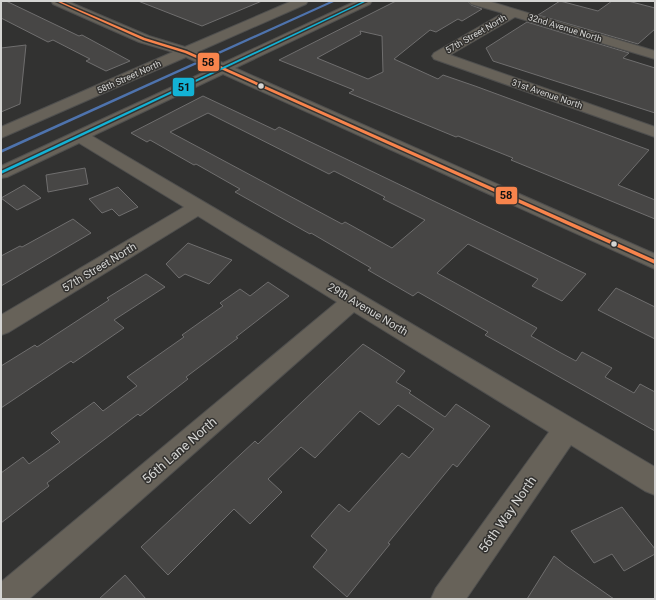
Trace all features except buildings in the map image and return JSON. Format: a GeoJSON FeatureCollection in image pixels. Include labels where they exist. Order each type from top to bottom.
{"type":"FeatureCollection","features":[{"type":"Feature","properties":{"kind":"street"},"geometry":{"type":"LineString","coordinates":[[57,1],[144,39],[190,53]]}},
{"type":"Feature","properties":{"kind":"street","name":"58th Street North"},"geometry":{"type":"LineString","coordinates":[[1,133],[190,53],[302,1]]}},
{"type":"Feature","properties":{"kind":"street"},"geometry":{"type":"LineString","coordinates":[[1,173],[220,67],[366,1]]}},
{"type":"Feature","properties":{"kind":"street","name":"32nd Avenue North"},"geometry":{"type":"LineString","coordinates":[[475,1],[655,55]]}},
{"type":"Feature","properties":{"kind":"street","name":"57th Street North"},"geometry":{"type":"LineString","coordinates":[[439,56],[514,12]]}},
{"type":"Feature","properties":{"kind":"street"},"geometry":{"type":"LineString","coordinates":[[137,22],[190,53],[220,67],[655,262]]}},
{"type":"Feature","properties":{"kind":"street","name":"31st Avenue North"},"geometry":{"type":"LineString","coordinates":[[439,56],[655,132]]}},
{"type":"Feature","properties":{"kind":"street","name":"29th Avenue North"},"geometry":{"type":"LineString","coordinates":[[80,136],[655,482]]}},
{"type":"Feature","properties":{"kind":"street","name":"57th Street North"},"geometry":{"type":"LineString","coordinates":[[1,326],[198,207]]}},
{"type":"Feature","properties":{"kind":"street","name":"56th Lane North"},"geometry":{"type":"LineString","coordinates":[[5,599],[354,300]]}},
{"type":"Feature","properties":{"kind":"street","name":"56th Way North"},"geometry":{"type":"LineString","coordinates":[[447,599],[567,429]]}},
{"type":"Feature","properties":{"kind":"waterway"},"geometry":{"type":"LineString","coordinates":[[1,152],[334,1]]}},
{"type":"Feature","properties":{"kind":"transit line","name":"58"},"geometry":{"type":"LineString","coordinates":[[57,1],[144,39],[186,52],[655,262]]}},
{"type":"Feature","properties":{"kind":"transit line","name":"51"},"geometry":{"type":"LineString","coordinates":[[1,173],[366,1]]}}]}
